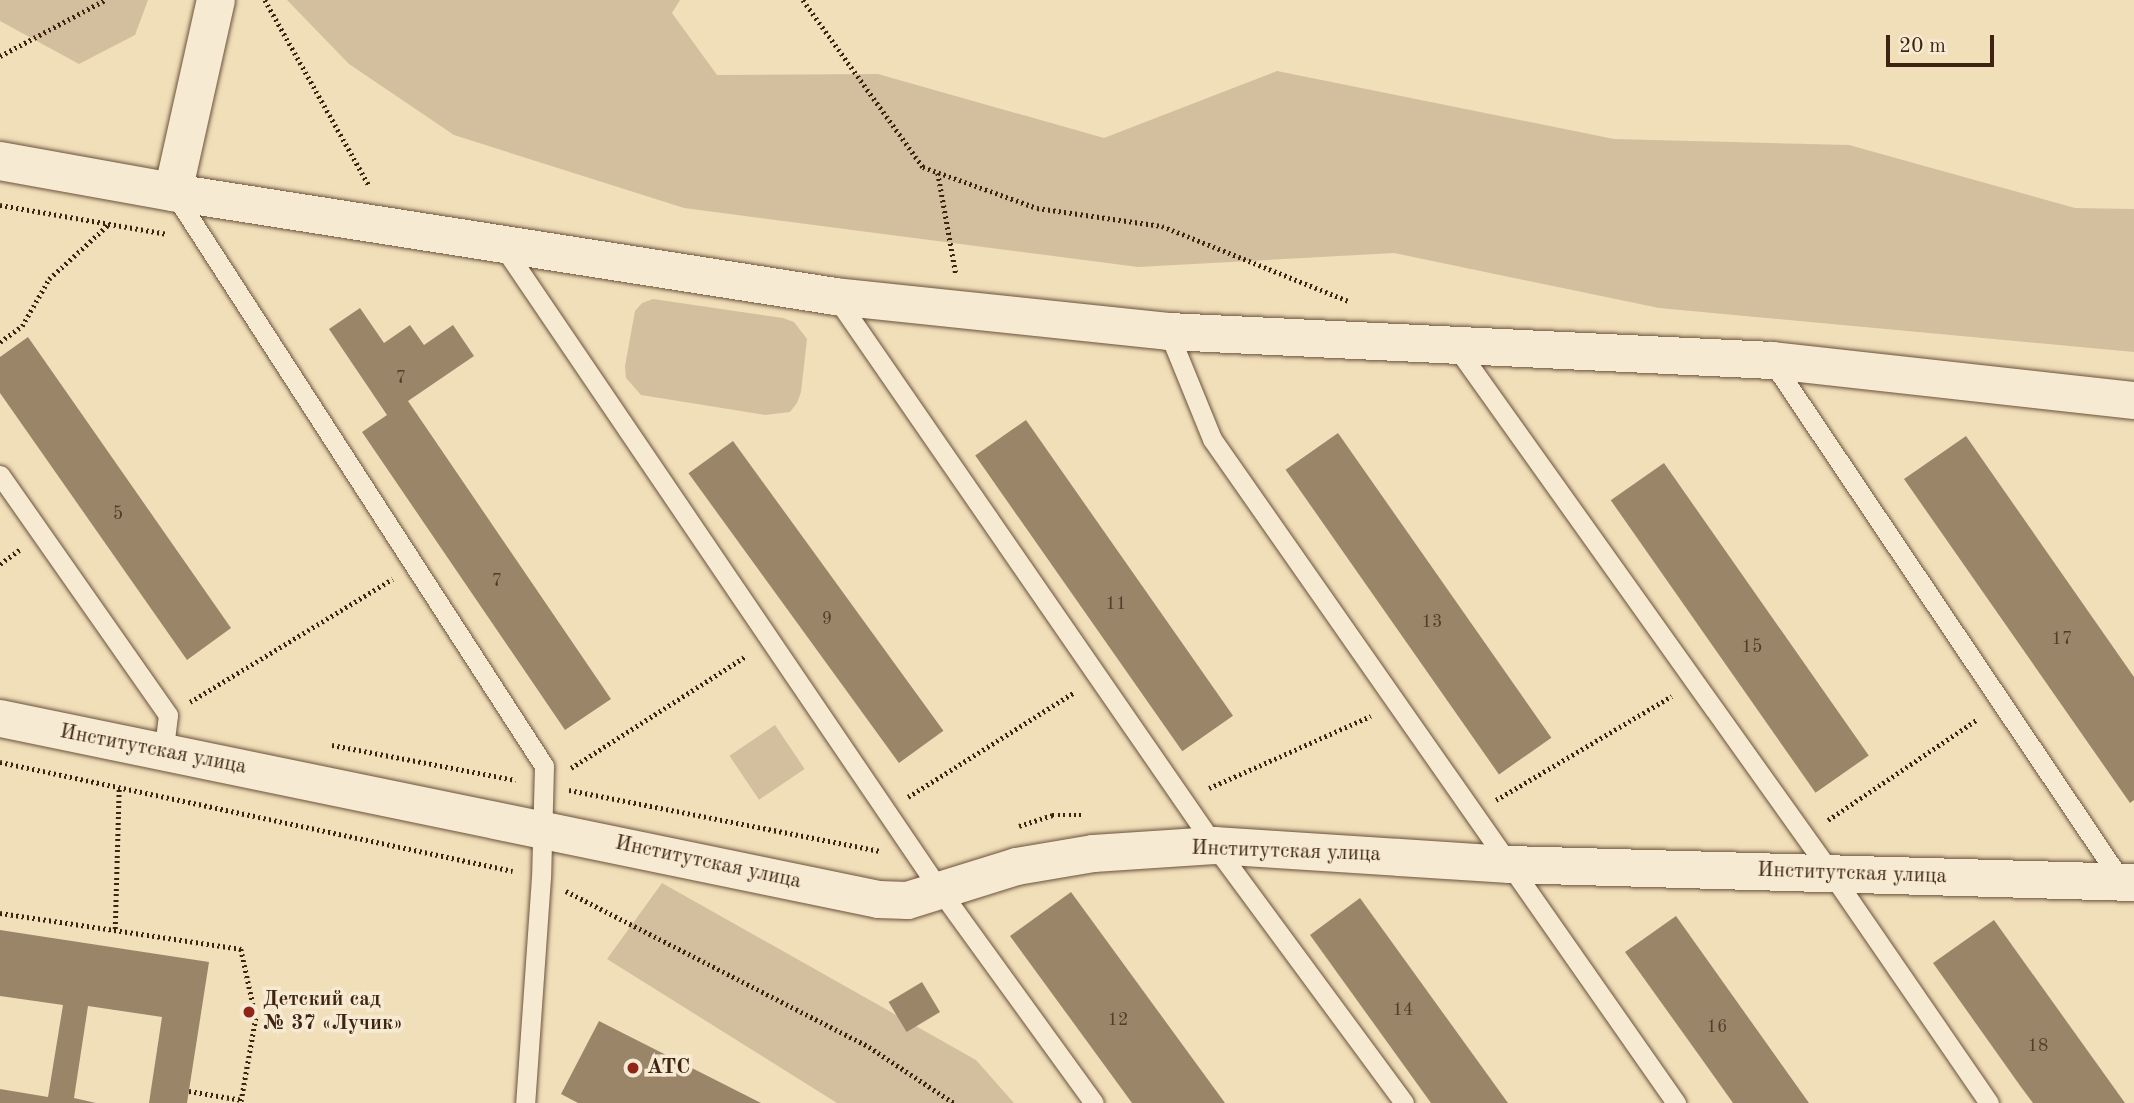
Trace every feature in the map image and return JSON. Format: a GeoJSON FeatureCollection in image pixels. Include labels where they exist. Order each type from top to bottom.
{"type":"FeatureCollection","features":[{"type":"Feature","properties":{"kind":"street"},"geometry":{"type":"LineString","coordinates":[[173,192],[216,0]]}},
{"type":"Feature","properties":{"kind":"street"},"geometry":{"type":"LineString","coordinates":[[0,161],[173,192],[391,224],[835,296],[1168,331],[1771,360],[2134,400]]}},
{"type":"Feature","properties":{"kind":"street","name":"Институтская улица"},"geometry":{"type":"LineString","coordinates":[[0,718],[878,899],[907,900],[1016,866],[1093,853],[1213,845],[1509,864],[1831,873],[2122,886]]}},
{"type":"Feature","properties":{"kind":"lane"},"geometry":{"type":"LineString","coordinates":[[173,192],[544,766],[541,877],[526,1103]]}},
{"type":"Feature","properties":{"kind":"lane"},"geometry":{"type":"LineString","coordinates":[[502,244],[939,888],[1094,1103]]}},
{"type":"Feature","properties":{"kind":"lane"},"geometry":{"type":"LineString","coordinates":[[835,296],[1213,845],[1404,1103]]}},
{"type":"Feature","properties":{"kind":"lane"},"geometry":{"type":"LineString","coordinates":[[1168,331],[1212,439],[1676,1103]]}},
{"type":"Feature","properties":{"kind":"lane"},"geometry":{"type":"LineString","coordinates":[[1454,344],[1831,873],[1989,1103]]}},
{"type":"Feature","properties":{"kind":"lane"},"geometry":{"type":"LineString","coordinates":[[1771,360],[2122,886]]}},
{"type":"Feature","properties":{"kind":"lane"},"geometry":{"type":"LineString","coordinates":[[0,475],[168,715],[163,753]]}},
{"type":"Feature","properties":{"kind":"path"},"geometry":{"type":"LineString","coordinates":[[0,56],[105,0]]}},
{"type":"Feature","properties":{"kind":"path"},"geometry":{"type":"LineString","coordinates":[[265,0],[391,224]]}},
{"type":"Feature","properties":{"kind":"path"},"geometry":{"type":"LineString","coordinates":[[803,0],[923,167],[1037,208],[1162,226],[1351,302]]}},
{"type":"Feature","properties":{"kind":"path"},"geometry":{"type":"LineString","coordinates":[[938,172],[962,310]]}},
{"type":"Feature","properties":{"kind":"path"},"geometry":{"type":"LineString","coordinates":[[0,205],[203,239]]}},
{"type":"Feature","properties":{"kind":"path"},"geometry":{"type":"LineString","coordinates":[[0,342],[22,326],[48,279],[108,224]]}},
{"type":"Feature","properties":{"kind":"path"},"geometry":{"type":"LineString","coordinates":[[168,715],[414,566]]}},
{"type":"Feature","properties":{"kind":"path"},"geometry":{"type":"LineString","coordinates":[[543,785],[771,640]]}},
{"type":"Feature","properties":{"kind":"path"},"geometry":{"type":"LineString","coordinates":[[887,810],[1098,677]]}},
{"type":"Feature","properties":{"kind":"path"},"geometry":{"type":"LineString","coordinates":[[1474,813],[1695,683]]}},
{"type":"Feature","properties":{"kind":"path"},"geometry":{"type":"LineString","coordinates":[[1804,836],[2001,702]]}},
{"type":"Feature","properties":{"kind":"path"},"geometry":{"type":"LineString","coordinates":[[1182,800],[1396,703]]}},
{"type":"Feature","properties":{"kind":"path"},"geometry":{"type":"LineString","coordinates":[[115,929],[121,744]]}},
{"type":"Feature","properties":{"kind":"path"},"geometry":{"type":"LineString","coordinates":[[329,745],[919,858]]}},
{"type":"Feature","properties":{"kind":"path"},"geometry":{"type":"LineString","coordinates":[[0,762],[541,877],[869,1047],[954,1103]]}},
{"type":"Feature","properties":{"kind":"path"},"geometry":{"type":"LineString","coordinates":[[1012,828],[1052,815],[1090,815]]}},
{"type":"Feature","properties":{"kind":"path"},"geometry":{"type":"LineString","coordinates":[[0,913],[241,949],[256,1018],[241,1102],[189,1091]]}},
{"type":"Feature","properties":{"kind":"shaded area"},"geometry":{"type":"Polygon","coordinates":[[[0,0],[148,0],[135,35],[79,64],[0,21],[0,0]]]}},
{"type":"Feature","properties":{"kind":"shaded area"},"geometry":{"type":"Polygon","coordinates":[[[287,0],[680,0],[672,13],[717,75],[878,74],[1104,138],[1277,71],[1614,139],[1849,145],[2075,208],[2134,209],[2134,352],[1659,308],[1394,253],[1138,267],[684,208],[454,135],[349,64],[287,0]]]}},
{"type":"Feature","properties":{"kind":"shaded area"},"geometry":{"type":"Polygon","coordinates":[[[653,299],[783,318],[794,322],[807,339],[801,392],[797,403],[790,412],[765,415],[641,395],[626,378],[625,366],[635,311],[642,303],[653,299]]]}},
{"type":"Feature","properties":{"kind":"shaded area"},"geometry":{"type":"Polygon","coordinates":[[[775,725],[805,769],[759,800],[729,756],[775,725]]]}},
{"type":"Feature","properties":{"kind":"shaded area"},"geometry":{"type":"Polygon","coordinates":[[[662,883],[976,1060],[1014,1103],[837,1103],[607,959],[662,883]]]}},
{"type":"Feature","properties":{"kind":"building"},"geometry":{"type":"Polygon","coordinates":[[[360,308],[384,343],[410,325],[424,345],[453,325],[474,356],[408,401],[611,699],[565,730],[362,432],[387,415],[329,329],[360,308]]]}},
{"type":"Feature","properties":{"kind":"building"},"geometry":{"type":"Polygon","coordinates":[[[28,337],[231,628],[187,660],[0,393],[0,357],[28,337]]]}},
{"type":"Feature","properties":{"kind":"building"},"geometry":{"type":"Polygon","coordinates":[[[1026,420],[1233,716],[1182,751],[975,456],[1026,420]]]}},
{"type":"Feature","properties":{"kind":"building"},"geometry":{"type":"Polygon","coordinates":[[[1338,433],[1551,738],[1499,774],[1286,470],[1338,433]]]}},
{"type":"Feature","properties":{"kind":"building"},"geometry":{"type":"Polygon","coordinates":[[[1966,436],[2134,677],[2134,800],[2130,803],[1904,479],[1966,436]]]}},
{"type":"Feature","properties":{"kind":"building"},"geometry":{"type":"Polygon","coordinates":[[[733,441],[943,731],[899,763],[689,473],[733,441]]]}},
{"type":"Feature","properties":{"kind":"building"},"geometry":{"type":"Polygon","coordinates":[[[1664,463],[1869,755],[1816,793],[1611,500],[1664,463]]]}},
{"type":"Feature","properties":{"kind":"building"},"geometry":{"type":"Polygon","coordinates":[[[1071,892],[1225,1103],[1132,1103],[1010,936],[1071,892]]]}},
{"type":"Feature","properties":{"kind":"building"},"geometry":{"type":"Polygon","coordinates":[[[1360,898],[1508,1103],[1431,1103],[1310,935],[1360,898]]]}},
{"type":"Feature","properties":{"kind":"building"},"geometry":{"type":"Polygon","coordinates":[[[1676,916],[1809,1103],[1733,1103],[1625,952],[1676,916]]]}},
{"type":"Feature","properties":{"kind":"building"},"geometry":{"type":"Polygon","coordinates":[[[1994,920],[2125,1103],[2033,1103],[2021,1087],[1933,963],[1994,920]]]}},
{"type":"Feature","properties":{"kind":"building"},"geometry":{"type":"Polygon","coordinates":[[[0,930],[209,962],[187,1103],[149,1103],[162,1017],[88,1006],[74,1098],[96,1103],[0,1103],[0,1089],[48,1097],[63,1005],[0,996],[0,930]]]}},
{"type":"Feature","properties":{"kind":"building"},"geometry":{"type":"Polygon","coordinates":[[[922,982],[940,1012],[907,1032],[889,1002],[922,982]]]}},
{"type":"Feature","properties":{"kind":"building","name":"АТС"},"geometry":{"type":"Polygon","coordinates":[[[599,1021],[761,1103],[578,1103],[561,1094],[599,1021]]]}},
{"type":"Feature","properties":{"kind":"place","name":"Детский сад № 37 «Лучик»"},"geometry":{"type":"Point","coordinates":[249,1012]}},
{"type":"Feature","properties":{"kind":"place","name":"АТС"},"geometry":{"type":"Point","coordinates":[633,1068]}}]}
